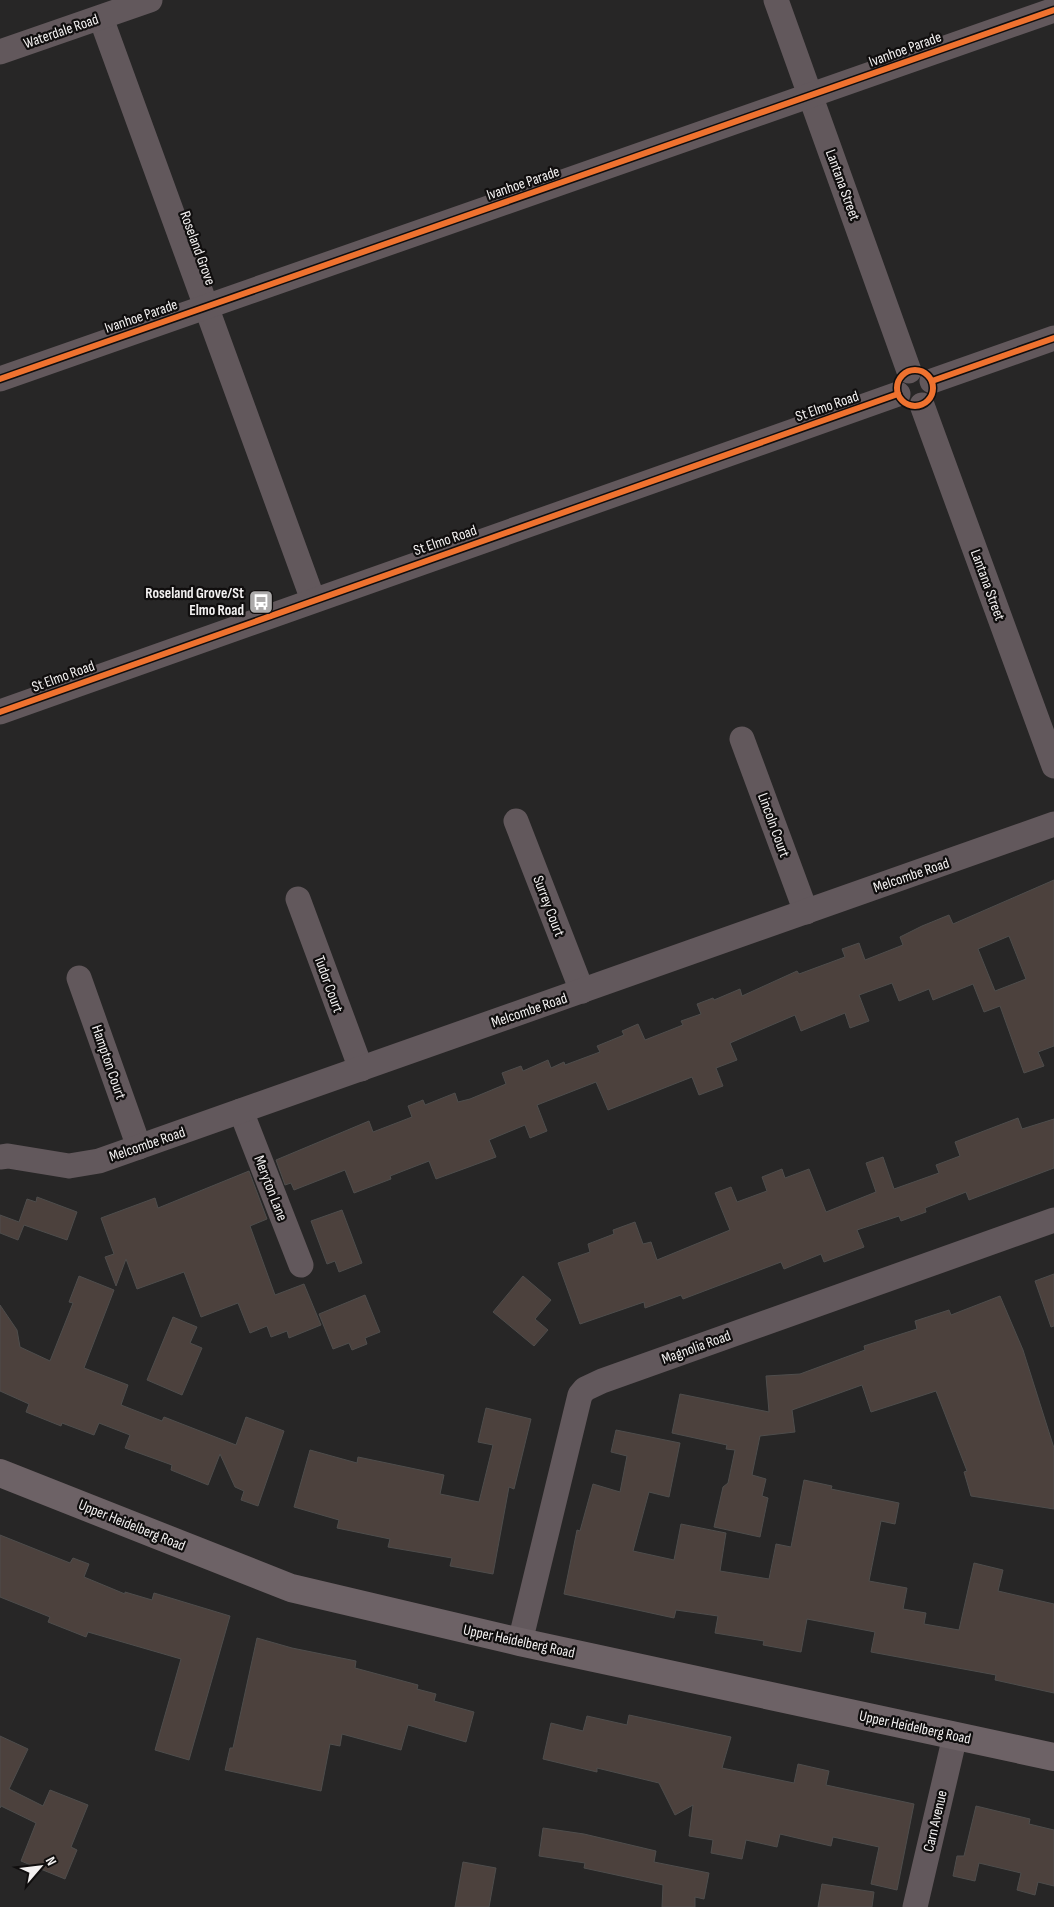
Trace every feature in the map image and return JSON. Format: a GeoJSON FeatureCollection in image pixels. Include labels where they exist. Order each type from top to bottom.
{"type":"FeatureCollection","features":[{"type":"Feature","properties":{"kind":"main road","name":"Upper Heidelberg Road"},"geometry":{"type":"LineString","coordinates":[[0,1473],[291,1588],[520,1642],[1054,1757]]}},
{"type":"Feature","properties":{"kind":"street","name":"Waterdale Road"},"geometry":{"type":"LineString","coordinates":[[0,52],[150,0]]}},
{"type":"Feature","properties":{"kind":"street","name":"Lantana Street"},"geometry":{"type":"LineString","coordinates":[[776,0],[909,370]]}},
{"type":"Feature","properties":{"kind":"street","name":"Ivanhoe Parade"},"geometry":{"type":"LineString","coordinates":[[0,379],[1054,10]]}},
{"type":"Feature","properties":{"kind":"street","name":"Roseland Grove"},"geometry":{"type":"LineString","coordinates":[[101,18],[313,600]]}},
{"type":"Feature","properties":{"kind":"street"},"geometry":{"type":"LineString","coordinates":[[932,381],[1054,338]]}},
{"type":"Feature","properties":{"kind":"street"},"geometry":{"type":"LineString","coordinates":[[909,370],[920,370],[932,381],[934,386],[931,398],[922,405],[910,406],[898,394],[900,378],[909,370]]}},
{"type":"Feature","properties":{"kind":"street","name":"St Elmo Road"},"geometry":{"type":"LineString","coordinates":[[0,712],[898,394]]}},
{"type":"Feature","properties":{"kind":"street","name":"Lantana Street"},"geometry":{"type":"LineString","coordinates":[[922,405],[1054,766]]}},
{"type":"Feature","properties":{"kind":"street","name":"Lincoln Court"},"geometry":{"type":"LineString","coordinates":[[742,739],[806,912]]}},
{"type":"Feature","properties":{"kind":"street","name":"Surrey Court"},"geometry":{"type":"LineString","coordinates":[[516,821],[582,991]]}},
{"type":"Feature","properties":{"kind":"street","name":"Melcombe Road"},"geometry":{"type":"LineString","coordinates":[[0,1157],[8,1156],[69,1166],[85,1165],[1054,824]]}},
{"type":"Feature","properties":{"kind":"street","name":"Tudor Court"},"geometry":{"type":"LineString","coordinates":[[298,899],[361,1069]]}},
{"type":"Feature","properties":{"kind":"street","name":"Hampton Court"},"geometry":{"type":"LineString","coordinates":[[79,978],[139,1147]]}},
{"type":"Feature","properties":{"kind":"street","name":"Meryton Lane"},"geometry":{"type":"LineString","coordinates":[[242,1111],[300,1265]]}},
{"type":"Feature","properties":{"kind":"street","name":"Magnolia Road"},"geometry":{"type":"LineString","coordinates":[[520,1642],[580,1395],[585,1389],[602,1381],[810,1305],[1054,1220]]}},
{"type":"Feature","properties":{"kind":"street","name":"Carn Avenue"},"geometry":{"type":"LineString","coordinates":[[915,1907],[955,1736]]}},
{"type":"Feature","properties":{"kind":"building"},"geometry":{"type":"Polygon","coordinates":[[[1054,880],[1054,1046],[1038,1052],[1044,1066],[1024,1073],[1000,1006],[984,1012],[973,984],[933,1000],[929,989],[899,1001],[892,983],[859,995],[869,1021],[850,1028],[845,1013],[801,1031],[795,1015],[730,1043],[737,1060],[716,1068],[723,1086],[699,1095],[692,1077],[608,1110],[596,1082],[537,1105],[547,1131],[530,1138],[525,1125],[489,1140],[496,1157],[436,1179],[429,1161],[390,1176],[391,1179],[354,1193],[345,1170],[294,1190],[291,1183],[285,1185],[276,1160],[369,1121],[373,1132],[412,1117],[408,1106],[423,1100],[425,1105],[455,1093],[458,1102],[506,1084],[502,1073],[521,1066],[523,1071],[548,1060],[551,1068],[564,1062],[565,1065],[600,1052],[597,1046],[624,1035],[622,1031],[638,1024],[645,1040],[683,1025],[681,1021],[701,1014],[697,1004],[713,998],[714,1000],[740,989],[742,996],[797,971],[799,974],[845,957],[842,949],[859,943],[865,960],[903,945],[900,937],[922,926],[949,915],[953,924],[1054,880]],[[1009,936],[978,949],[995,991],[1026,979],[1009,936]]]}},
{"type":"Feature","properties":{"kind":"building"},"geometry":{"type":"Polygon","coordinates":[[[1018,1118],[1022,1129],[1054,1119],[1054,1168],[969,1200],[966,1192],[925,1208],[926,1212],[901,1221],[899,1216],[857,1230],[864,1247],[824,1262],[821,1254],[784,1269],[781,1262],[683,1299],[681,1295],[645,1308],[644,1302],[580,1324],[558,1263],[590,1252],[588,1244],[614,1234],[613,1230],[635,1222],[643,1244],[651,1242],[657,1260],[730,1230],[715,1193],[731,1187],[737,1202],[767,1191],[762,1177],[782,1169],[785,1178],[809,1169],[826,1212],[876,1192],[866,1163],[883,1157],[894,1189],[939,1173],[936,1165],[960,1156],[955,1142],[1018,1118]]]}},
{"type":"Feature","properties":{"kind":"building"},"geometry":{"type":"Polygon","coordinates":[[[249,1171],[267,1219],[250,1226],[275,1295],[304,1284],[321,1325],[289,1338],[287,1331],[271,1337],[267,1326],[250,1333],[238,1303],[201,1317],[184,1272],[137,1289],[126,1259],[116,1286],[105,1257],[114,1254],[101,1218],[155,1198],[158,1208],[249,1171]]]}},
{"type":"Feature","properties":{"kind":"building"},"geometry":{"type":"Polygon","coordinates":[[[37,1197],[77,1212],[67,1240],[24,1225],[18,1240],[0,1233],[0,1215],[19,1222],[27,1199],[36,1202],[37,1197]]]}},
{"type":"Feature","properties":{"kind":"building"},"geometry":{"type":"Polygon","coordinates":[[[342,1210],[362,1263],[339,1272],[335,1261],[327,1264],[311,1221],[342,1210]]]}},
{"type":"Feature","properties":{"kind":"building"},"geometry":{"type":"Polygon","coordinates":[[[1054,1274],[1054,1326],[1051,1327],[1035,1281],[1054,1274]]]}},
{"type":"Feature","properties":{"kind":"building"},"geometry":{"type":"Polygon","coordinates":[[[79,1276],[114,1290],[84,1368],[128,1385],[121,1405],[162,1421],[164,1417],[236,1445],[246,1417],[284,1431],[258,1506],[241,1500],[244,1491],[235,1487],[220,1454],[208,1485],[171,1470],[172,1465],[125,1448],[130,1435],[99,1423],[94,1435],[62,1423],[61,1426],[26,1412],[29,1404],[0,1391],[0,1305],[17,1330],[20,1347],[50,1361],[73,1303],[69,1302],[79,1276]]]}},
{"type":"Feature","properties":{"kind":"building"},"geometry":{"type":"Polygon","coordinates":[[[523,1276],[551,1300],[535,1319],[548,1330],[534,1346],[493,1312],[523,1276]]]}},
{"type":"Feature","properties":{"kind":"building"},"geometry":{"type":"Polygon","coordinates":[[[365,1295],[380,1332],[365,1338],[367,1344],[352,1350],[349,1343],[333,1349],[319,1314],[365,1295]]]}},
{"type":"Feature","properties":{"kind":"building"},"geometry":{"type":"Polygon","coordinates":[[[1000,1296],[1023,1350],[1054,1448],[1054,1509],[971,1496],[964,1472],[967,1471],[936,1391],[871,1412],[862,1385],[792,1410],[795,1432],[760,1436],[752,1475],[766,1479],[762,1496],[768,1498],[760,1537],[714,1527],[723,1487],[728,1483],[735,1450],[726,1449],[727,1445],[672,1433],[680,1394],[769,1412],[766,1376],[800,1374],[865,1350],[864,1346],[917,1329],[915,1321],[949,1310],[951,1315],[1000,1296]]]}},
{"type":"Feature","properties":{"kind":"building"},"geometry":{"type":"Polygon","coordinates":[[[173,1317],[197,1327],[190,1343],[202,1348],[182,1395],[147,1380],[173,1317]]]}},
{"type":"Feature","properties":{"kind":"building"},"geometry":{"type":"Polygon","coordinates":[[[486,1408],[531,1419],[514,1489],[509,1487],[493,1574],[450,1566],[452,1558],[388,1547],[390,1539],[337,1528],[339,1520],[294,1507],[310,1450],[357,1463],[358,1457],[444,1475],[440,1494],[479,1502],[493,1445],[478,1442],[486,1408]]]}},
{"type":"Feature","properties":{"kind":"building"},"geometry":{"type":"Polygon","coordinates":[[[616,1430],[680,1443],[669,1497],[649,1492],[633,1551],[674,1560],[681,1524],[726,1533],[720,1571],[769,1579],[776,1544],[791,1547],[804,1480],[832,1486],[831,1489],[899,1503],[895,1524],[881,1521],[869,1581],[907,1588],[903,1609],[926,1613],[924,1624],[959,1630],[974,1563],[1003,1570],[998,1591],[1054,1604],[1054,1693],[995,1680],[996,1675],[871,1652],[875,1632],[807,1619],[801,1652],[763,1645],[764,1641],[715,1633],[718,1616],[676,1610],[674,1618],[564,1594],[577,1530],[580,1531],[593,1484],[620,1492],[627,1456],[611,1452],[616,1430]]]}},
{"type":"Feature","properties":{"kind":"building"},"geometry":{"type":"Polygon","coordinates":[[[0,1535],[70,1563],[73,1558],[89,1564],[84,1577],[125,1594],[125,1592],[152,1600],[154,1593],[230,1616],[189,1760],[155,1750],[181,1659],[88,1632],[86,1637],[48,1622],[50,1617],[0,1597],[0,1535]]]}},
{"type":"Feature","properties":{"kind":"building"},"geometry":{"type":"Polygon","coordinates":[[[257,1638],[292,1648],[356,1661],[355,1668],[418,1685],[417,1689],[436,1694],[434,1701],[474,1712],[466,1742],[408,1725],[401,1750],[342,1734],[340,1746],[330,1744],[321,1791],[225,1770],[230,1748],[233,1748],[257,1638]]]}},
{"type":"Feature","properties":{"kind":"building"},"geometry":{"type":"Polygon","coordinates":[[[629,1715],[731,1737],[722,1768],[794,1783],[798,1764],[829,1771],[826,1785],[914,1804],[897,1890],[871,1884],[879,1847],[833,1837],[831,1846],[780,1834],[777,1847],[746,1840],[742,1859],[711,1853],[713,1840],[689,1836],[693,1805],[675,1815],[659,1783],[597,1768],[597,1772],[543,1759],[551,1723],[583,1731],[587,1716],[627,1725],[629,1715]]]}},
{"type":"Feature","properties":{"kind":"building"},"geometry":{"type":"Polygon","coordinates":[[[0,1736],[28,1749],[9,1789],[43,1806],[50,1790],[88,1805],[71,1847],[77,1850],[65,1879],[21,1861],[36,1823],[1,1806],[0,1808],[0,1736]]]}},
{"type":"Feature","properties":{"kind":"building"},"geometry":{"type":"Polygon","coordinates":[[[976,1806],[1030,1819],[1029,1824],[1054,1830],[1054,1886],[1038,1882],[1035,1895],[1017,1890],[1021,1873],[979,1863],[975,1881],[953,1876],[957,1856],[964,1856],[976,1806]]]}},
{"type":"Feature","properties":{"kind":"building"},"geometry":{"type":"Polygon","coordinates":[[[543,1828],[584,1834],[656,1851],[654,1862],[709,1873],[704,1899],[695,1897],[695,1907],[662,1907],[663,1885],[584,1868],[585,1863],[539,1856],[543,1828]]]}},
{"type":"Feature","properties":{"kind":"building"},"geometry":{"type":"Polygon","coordinates":[[[463,1862],[496,1868],[489,1907],[455,1907],[463,1862]]]}},
{"type":"Feature","properties":{"kind":"building"},"geometry":{"type":"Polygon","coordinates":[[[822,1884],[874,1892],[872,1907],[818,1907],[822,1884]]]}},
{"type":"Feature","properties":{"kind":"cycle path"},"geometry":{"type":"LineString","coordinates":[[0,379],[1054,10]]}},
{"type":"Feature","properties":{"kind":"cycle path"},"geometry":{"type":"LineString","coordinates":[[932,381],[1054,338]]}},
{"type":"Feature","properties":{"kind":"cycle path"},"geometry":{"type":"LineString","coordinates":[[915,370],[922,371],[928,375],[932,381],[933,388],[932,395],[928,401],[922,405],[915,406],[908,405],[902,401],[898,395],[897,388],[898,381],[902,375],[908,371],[915,370]]}},
{"type":"Feature","properties":{"kind":"cycle path"},"geometry":{"type":"LineString","coordinates":[[0,712],[898,394]]}},
{"type":"Feature","properties":{"kind":"place","name":"Roseland Grove/St Elmo Road"},"geometry":{"type":"Point","coordinates":[261,602]}}]}
